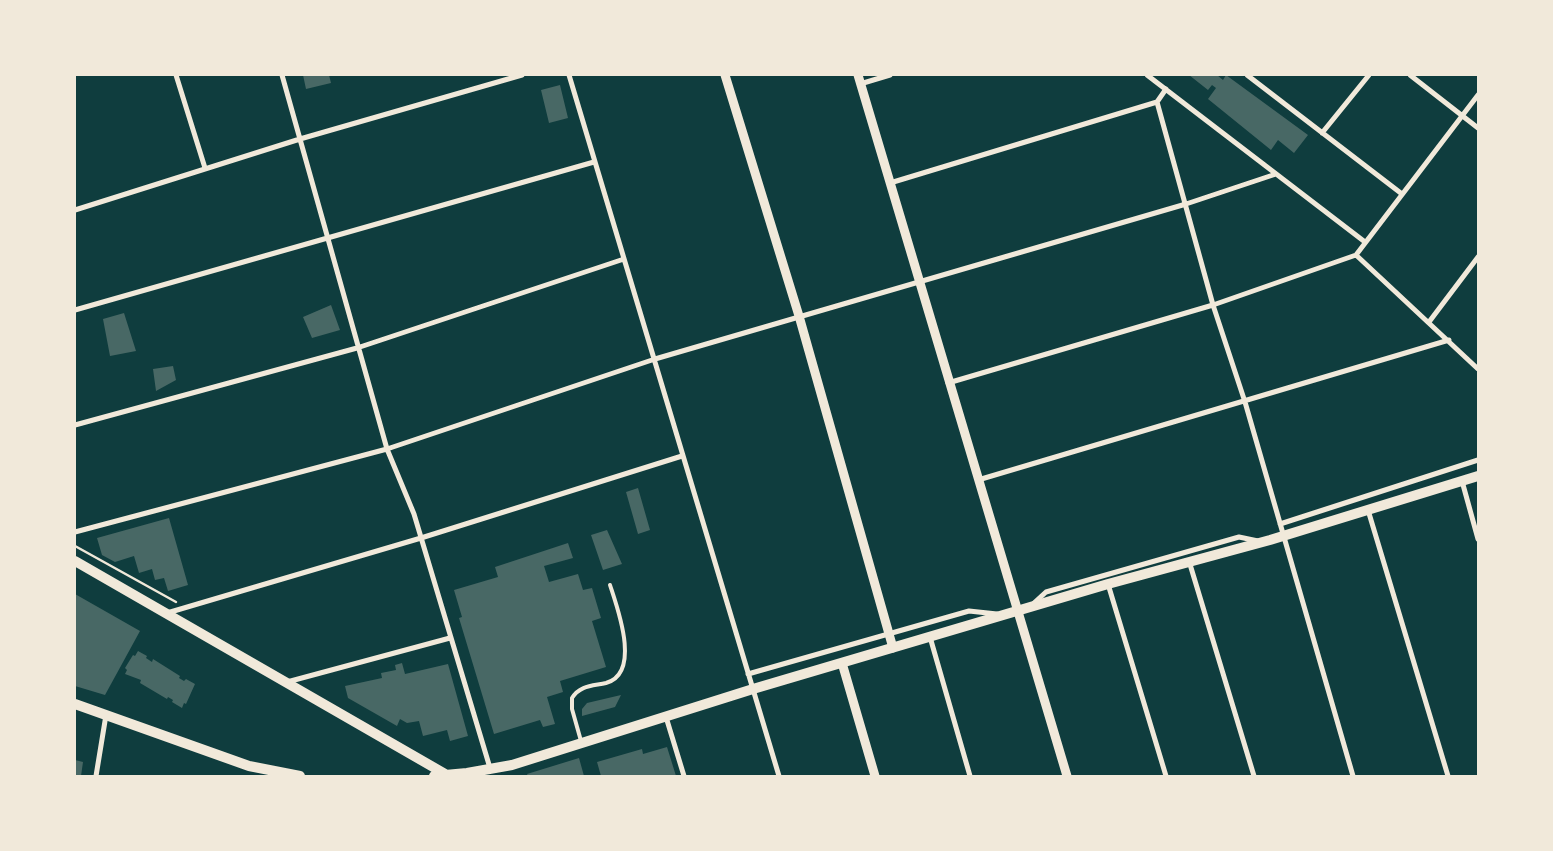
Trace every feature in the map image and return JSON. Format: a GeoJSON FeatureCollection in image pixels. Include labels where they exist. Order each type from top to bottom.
{"type":"FeatureCollection","features":[{"type":"Feature","properties":{"kind":"main road"},"geometry":{"type":"LineString","coordinates":[[75,561],[285,682],[435,774],[448,776],[490,770],[1016,611],[1189,561],[1263,542],[1478,476]]}},
{"type":"Feature","properties":{"kind":"main road"},"geometry":{"type":"LineString","coordinates":[[75,704],[250,766],[293,776]]}},
{"type":"Feature","properties":{"kind":"street"},"geometry":{"type":"LineString","coordinates":[[176,75],[205,168]]}},
{"type":"Feature","properties":{"kind":"street"},"geometry":{"type":"LineString","coordinates":[[282,75],[386,449],[414,514],[490,770]]}},
{"type":"Feature","properties":{"kind":"street"},"geometry":{"type":"LineString","coordinates":[[75,210],[300,139],[522,75]]}},
{"type":"Feature","properties":{"kind":"street"},"geometry":{"type":"LineString","coordinates":[[568,75],[779,776]]}},
{"type":"Feature","properties":{"kind":"street"},"geometry":{"type":"LineString","coordinates":[[725,75],[799,316],[893,648]]}},
{"type":"Feature","properties":{"kind":"street"},"geometry":{"type":"LineString","coordinates":[[890,75],[859,79],[1016,611],[1067,776]]}},
{"type":"Feature","properties":{"kind":"street"},"geometry":{"type":"LineString","coordinates":[[1147,75],[1365,242]]}},
{"type":"Feature","properties":{"kind":"street"},"geometry":{"type":"LineString","coordinates":[[1246,75],[1402,194]]}},
{"type":"Feature","properties":{"kind":"street"},"geometry":{"type":"LineString","coordinates":[[1322,133],[1369,75]]}},
{"type":"Feature","properties":{"kind":"street"},"geometry":{"type":"LineString","coordinates":[[1410,75],[1478,128]]}},
{"type":"Feature","properties":{"kind":"street"},"geometry":{"type":"LineString","coordinates":[[890,183],[1157,102],[1166,89]]}},
{"type":"Feature","properties":{"kind":"street"},"geometry":{"type":"LineString","coordinates":[[948,383],[1213,305],[1356,255],[1478,95]]}},
{"type":"Feature","properties":{"kind":"street"},"geometry":{"type":"LineString","coordinates":[[1157,102],[1213,305],[1245,402],[1354,776]]}},
{"type":"Feature","properties":{"kind":"street"},"geometry":{"type":"LineString","coordinates":[[75,310],[594,162]]}},
{"type":"Feature","properties":{"kind":"street"},"geometry":{"type":"LineString","coordinates":[[75,532],[386,449],[655,360],[799,316],[1186,204],[1276,174]]}},
{"type":"Feature","properties":{"kind":"street"},"geometry":{"type":"LineString","coordinates":[[1356,255],[1450,340],[1478,369]]}},
{"type":"Feature","properties":{"kind":"street"},"geometry":{"type":"LineString","coordinates":[[1429,322],[1478,257]]}},
{"type":"Feature","properties":{"kind":"street"},"geometry":{"type":"LineString","coordinates":[[75,425],[357,348],[624,259]]}},
{"type":"Feature","properties":{"kind":"street"},"geometry":{"type":"LineString","coordinates":[[977,480],[1450,340]]}},
{"type":"Feature","properties":{"kind":"street"},"geometry":{"type":"LineString","coordinates":[[167,613],[420,538],[682,456]]}},
{"type":"Feature","properties":{"kind":"street"},"geometry":{"type":"LineString","coordinates":[[1280,524],[1478,460]]}},
{"type":"Feature","properties":{"kind":"street"},"geometry":{"type":"LineString","coordinates":[[1462,481],[1478,540]]}},
{"type":"Feature","properties":{"kind":"street"},"geometry":{"type":"LineString","coordinates":[[1367,510],[1448,776]]}},
{"type":"Feature","properties":{"kind":"street"},"geometry":{"type":"LineString","coordinates":[[1030,607],[1046,592],[1239,537],[1263,542]]}},
{"type":"Feature","properties":{"kind":"street"},"geometry":{"type":"LineString","coordinates":[[1189,561],[1254,776]]}},
{"type":"Feature","properties":{"kind":"street"},"geometry":{"type":"LineString","coordinates":[[1108,584],[1166,776]]}},
{"type":"Feature","properties":{"kind":"street"},"geometry":{"type":"LineString","coordinates":[[748,674],[969,611],[1003,615]]}},
{"type":"Feature","properties":{"kind":"street"},"geometry":{"type":"LineString","coordinates":[[930,637],[970,776]]}},
{"type":"Feature","properties":{"kind":"street"},"geometry":{"type":"LineString","coordinates":[[285,682],[450,638]]}},
{"type":"Feature","properties":{"kind":"street"},"geometry":{"type":"LineString","coordinates":[[842,663],[875,776]]}},
{"type":"Feature","properties":{"kind":"street"},"geometry":{"type":"LineString","coordinates":[[96,776],[106,715]]}},
{"type":"Feature","properties":{"kind":"street"},"geometry":{"type":"LineString","coordinates":[[666,716],[684,776]]}},
{"type":"Feature","properties":{"kind":"lane"},"geometry":{"type":"LineString","coordinates":[[582,743],[572,709],[572,698],[583,688],[616,678],[620,670],[625,645],[624,632],[610,585]]}},
{"type":"Feature","properties":{"kind":"path"},"geometry":{"type":"LineString","coordinates":[[75,546],[186,608]]}},
{"type":"Feature","properties":{"kind":"building"},"geometry":{"type":"Polygon","coordinates":[[[303,75],[329,75],[331,83],[306,89],[303,75]]]}},
{"type":"Feature","properties":{"kind":"building"},"geometry":{"type":"Polygon","coordinates":[[[1189,75],[1217,75],[1223,80],[1226,75],[1308,135],[1294,153],[1278,140],[1271,150],[1208,99],[1216,88],[1212,85],[1208,90],[1189,75]]]}},
{"type":"Feature","properties":{"kind":"building"},"geometry":{"type":"Polygon","coordinates":[[[560,85],[568,118],[549,123],[541,90],[560,85]]]}},
{"type":"Feature","properties":{"kind":"building"},"geometry":{"type":"Polygon","coordinates":[[[331,305],[340,330],[312,338],[303,317],[331,305]]]}},
{"type":"Feature","properties":{"kind":"building"},"geometry":{"type":"Polygon","coordinates":[[[124,313],[136,351],[110,356],[103,319],[124,313]]]}},
{"type":"Feature","properties":{"kind":"building"},"geometry":{"type":"Polygon","coordinates":[[[173,366],[176,380],[156,391],[153,369],[173,366]]]}},
{"type":"Feature","properties":{"kind":"building"},"geometry":{"type":"Polygon","coordinates":[[[638,488],[650,530],[638,534],[626,492],[638,488]]]}},
{"type":"Feature","properties":{"kind":"building"},"geometry":{"type":"Polygon","coordinates":[[[169,518],[188,585],[168,591],[164,578],[155,580],[152,569],[139,573],[134,556],[115,562],[102,555],[97,538],[169,518]]]}},
{"type":"Feature","properties":{"kind":"building"},"geometry":{"type":"Polygon","coordinates":[[[607,530],[622,564],[603,570],[591,535],[607,530]]]}},
{"type":"Feature","properties":{"kind":"building"},"geometry":{"type":"Polygon","coordinates":[[[568,543],[573,558],[544,566],[549,582],[578,574],[583,590],[592,588],[601,618],[592,621],[606,667],[560,681],[563,692],[547,697],[555,724],[543,727],[540,720],[494,734],[459,618],[462,617],[454,590],[498,577],[495,567],[568,543]]]}},
{"type":"Feature","properties":{"kind":"building"},"geometry":{"type":"Polygon","coordinates":[[[75,594],[140,631],[105,695],[75,686],[75,594]]]}},
{"type":"Feature","properties":{"kind":"building"},"geometry":{"type":"Polygon","coordinates":[[[138,651],[147,656],[146,658],[152,662],[153,659],[180,676],[179,678],[184,681],[186,679],[195,684],[186,704],[184,703],[182,708],[168,697],[167,699],[140,683],[141,680],[125,674],[127,670],[125,668],[133,655],[135,656],[138,651]]]}},
{"type":"Feature","properties":{"kind":"building"},"geometry":{"type":"Polygon","coordinates":[[[402,663],[405,674],[448,664],[468,736],[450,741],[447,730],[423,736],[419,721],[407,723],[400,719],[397,726],[348,698],[345,686],[382,678],[381,673],[396,670],[395,665],[402,663]]]}},
{"type":"Feature","properties":{"kind":"building"},"geometry":{"type":"Polygon","coordinates":[[[621,695],[615,707],[582,716],[582,709],[587,703],[621,695]]]}},
{"type":"Feature","properties":{"kind":"building"},"geometry":{"type":"Polygon","coordinates":[[[667,747],[676,776],[601,776],[597,762],[642,749],[643,754],[667,747]]]}},
{"type":"Feature","properties":{"kind":"building"},"geometry":{"type":"Polygon","coordinates":[[[579,758],[584,776],[528,776],[527,774],[579,758]]]}},
{"type":"Feature","properties":{"kind":"building"},"geometry":{"type":"Polygon","coordinates":[[[75,760],[83,762],[81,776],[75,776],[75,760]]]}}]}
